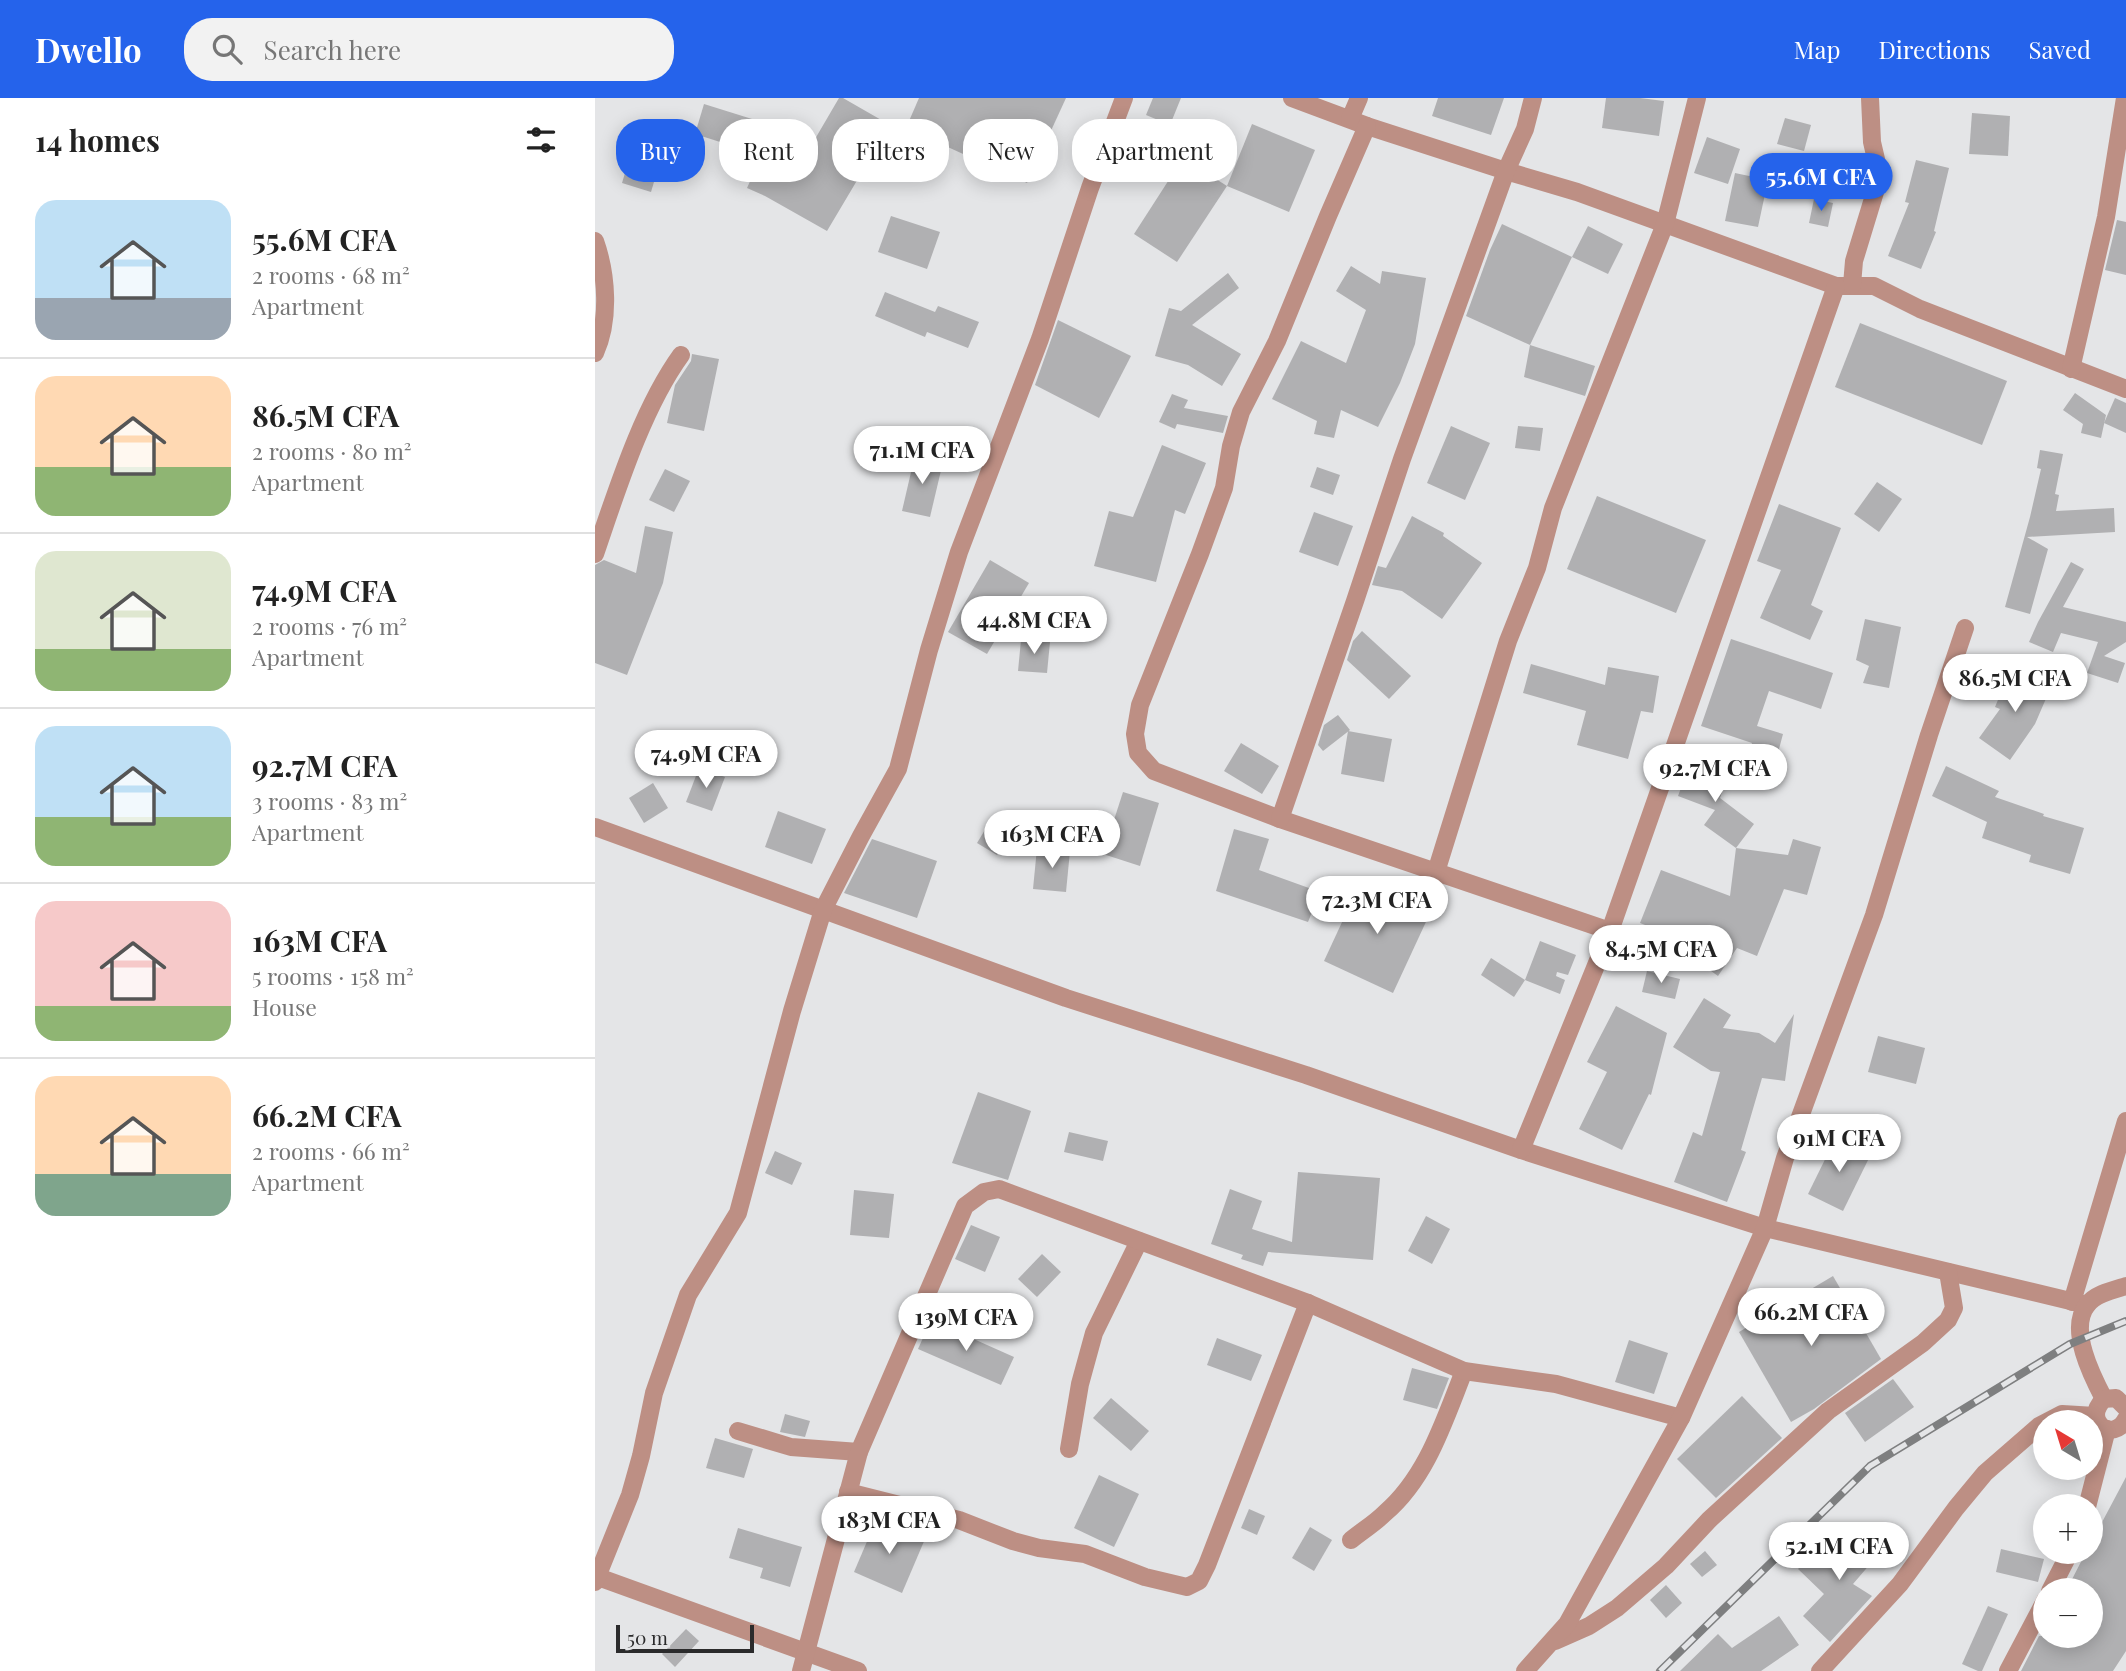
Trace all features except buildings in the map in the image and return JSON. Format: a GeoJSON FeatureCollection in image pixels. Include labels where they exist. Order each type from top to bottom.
{"type":"FeatureCollection","features":[{"type":"Feature","properties":{"kind":"street"},"geometry":{"type":"LineString","coordinates":[[858,1671],[596,1578],[630,1495],[641,1456],[653,1393],[688,1295],[739,1213],[792,1011],[823,910],[898,769],[929,650],[959,552],[1040,339],[1090,188],[1124,98]]}},
{"type":"Feature","properties":{"kind":"street"},"geometry":{"type":"LineString","coordinates":[[1292,98],[1367,126],[1506,172],[1577,192],[1844,285],[1874,286],[1920,309],[2126,389]]}},
{"type":"Feature","properties":{"kind":"street"},"geometry":{"type":"LineString","coordinates":[[1350,119],[1359,98]]}},
{"type":"Feature","properties":{"kind":"street"},"geometry":{"type":"LineString","coordinates":[[1280,819],[1402,459],[1506,172],[1525,129],[1534,98]]}},
{"type":"Feature","properties":{"kind":"street"},"geometry":{"type":"LineString","coordinates":[[1436,872],[1508,640],[1537,568],[1553,508],[1665,224],[1697,98]]}},
{"type":"Feature","properties":{"kind":"street"},"geometry":{"type":"LineString","coordinates":[[1521,1150],[1610,931],[1854,261],[1879,179],[1872,142],[1870,98]]}},
{"type":"Feature","properties":{"kind":"street"},"geometry":{"type":"LineString","coordinates":[[2071,369],[2106,217],[2125,98]]}},
{"type":"Feature","properties":{"kind":"street"},"geometry":{"type":"LineString","coordinates":[[1367,126],[1277,341],[1241,412],[1231,446],[1224,488],[1140,705],[1135,734],[1138,752],[1154,771],[1280,819],[1610,931]]}},
{"type":"Feature","properties":{"kind":"street"},"geometry":{"type":"LineString","coordinates":[[595,241],[601,256],[605,304],[600,342],[595,353]]}},
{"type":"Feature","properties":{"kind":"street"},"geometry":{"type":"LineString","coordinates":[[595,554],[647,414],[665,378],[681,355]]}},
{"type":"Feature","properties":{"kind":"street"},"geometry":{"type":"LineString","coordinates":[[1525,1671],[1567,1624],[1681,1418],[1766,1228],[1785,1158],[1874,915],[1965,628]]}},
{"type":"Feature","properties":{"kind":"street"},"geometry":{"type":"LineString","coordinates":[[595,827],[1066,998],[1306,1074],[1521,1150],[1766,1228],[2079,1303],[2126,1286]]}},
{"type":"Feature","properties":{"kind":"street"},"geometry":{"type":"LineString","coordinates":[[2104,1399],[2092,1375],[2081,1341],[2079,1303],[2126,1121]]}},
{"type":"Feature","properties":{"kind":"street"},"geometry":{"type":"LineString","coordinates":[[801,1671],[859,1452],[965,1206],[984,1192],[999,1189],[1308,1303],[1464,1371],[1556,1384],[1681,1418]]}},
{"type":"Feature","properties":{"kind":"street"},"geometry":{"type":"LineString","coordinates":[[1069,1449],[1080,1384],[1094,1333],[1139,1241]]}},
{"type":"Feature","properties":{"kind":"street"},"geometry":{"type":"LineString","coordinates":[[1552,1643],[1589,1626],[1617,1608],[1666,1566],[1709,1520],[1828,1411],[1914,1350],[1948,1321],[1954,1308],[1948,1272]]}},
{"type":"Feature","properties":{"kind":"street"},"geometry":{"type":"LineString","coordinates":[[848,1492],[959,1520],[1026,1545],[1085,1554],[1145,1577],[1187,1587],[1199,1581],[1207,1565],[1308,1303]]}},
{"type":"Feature","properties":{"kind":"street"},"geometry":{"type":"LineString","coordinates":[[1351,1540],[1387,1512],[1413,1482],[1436,1442],[1464,1371]]}},
{"type":"Feature","properties":{"kind":"street"},"geometry":{"type":"LineString","coordinates":[[2098,1410],[2097,1406],[2104,1399],[2116,1398],[2126,1406]]}},
{"type":"Feature","properties":{"kind":"street"},"geometry":{"type":"LineString","coordinates":[[2103,1424],[2117,1429],[2126,1419]]}},
{"type":"Feature","properties":{"kind":"street"},"geometry":{"type":"LineString","coordinates":[[738,1431],[791,1447],[859,1452]]}},
{"type":"Feature","properties":{"kind":"street"},"geometry":{"type":"LineString","coordinates":[[1820,1671],[1900,1584],[1985,1473],[2033,1431]]}},
{"type":"Feature","properties":{"kind":"street"},"geometry":{"type":"LineString","coordinates":[[2008,1671],[2033,1624]]}},
{"type":"Feature","properties":{"kind":"railway"},"geometry":{"type":"LineString","coordinates":[[1660,1671],[1870,1466],[2070,1344],[2126,1321]]}}]}
